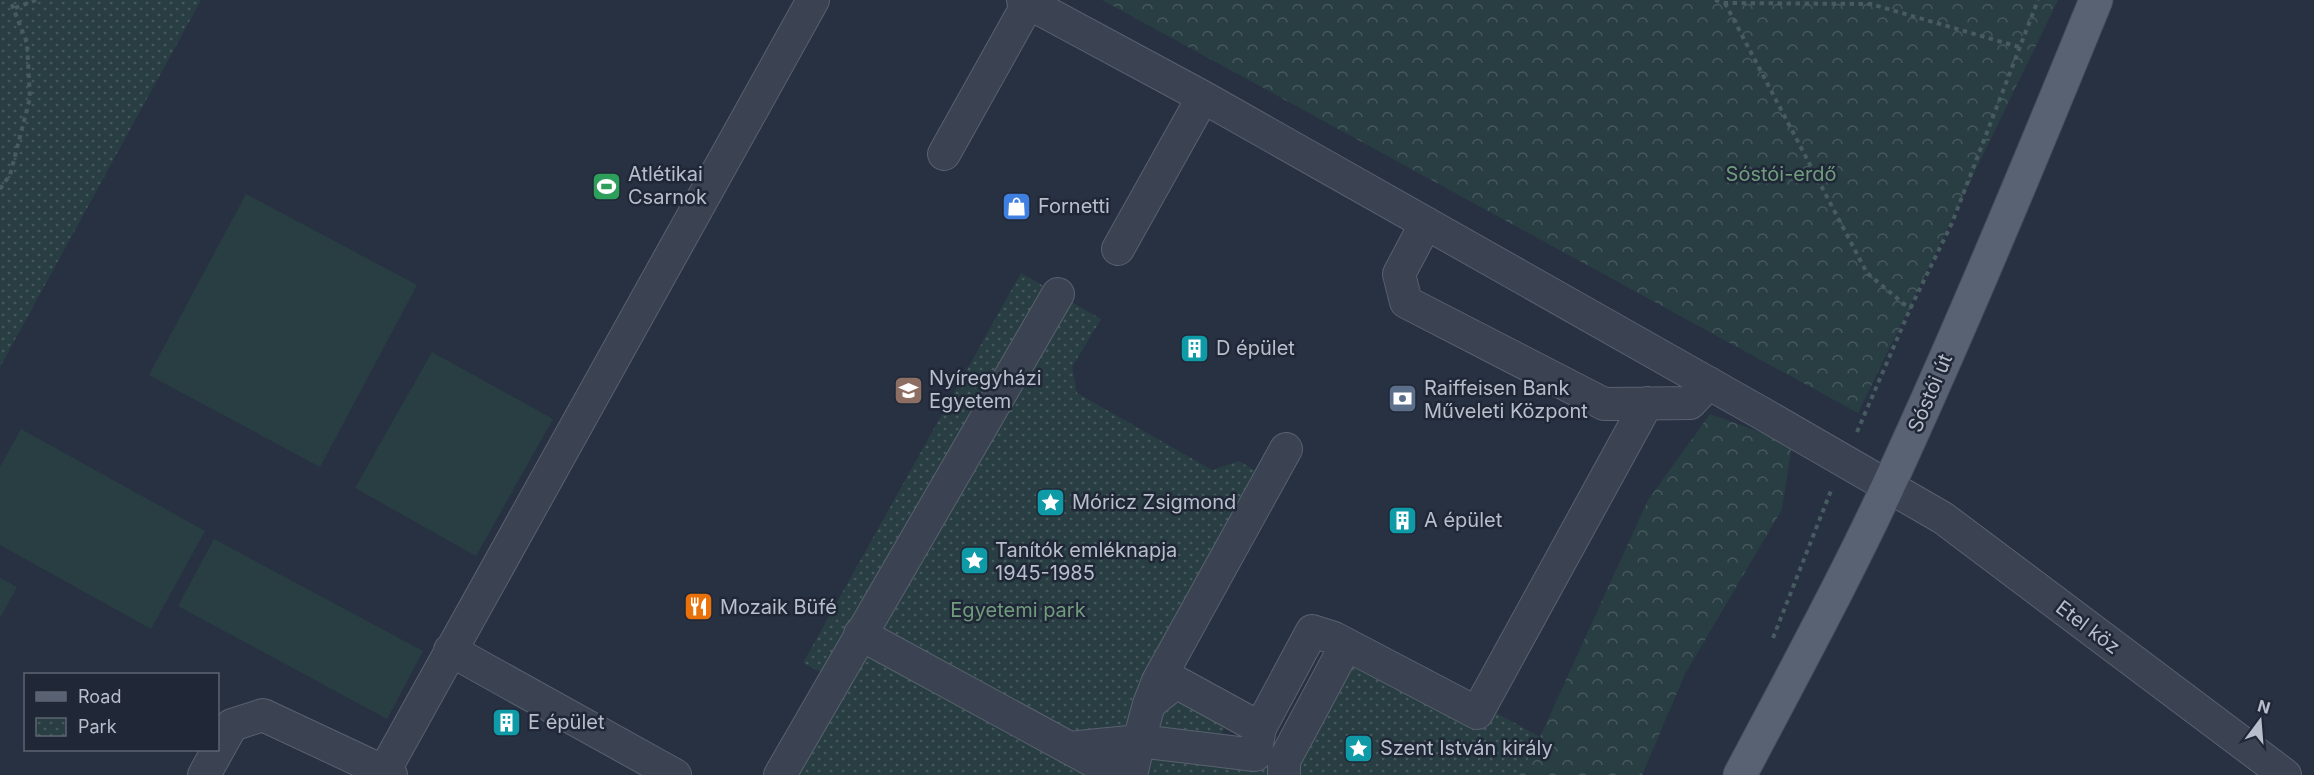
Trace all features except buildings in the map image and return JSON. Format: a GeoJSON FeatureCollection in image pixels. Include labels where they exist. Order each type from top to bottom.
{"type":"FeatureCollection","features":[{"type":"Feature","properties":{"kind":"main road","name":"Sóstói út"},"geometry":{"type":"LineString","coordinates":[[1740,775],[1815,634],[1906,448],[2021,182],[2096,0]]}},
{"type":"Feature","properties":{"kind":"street"},"geometry":{"type":"LineString","coordinates":[[219,748],[232,725],[263,715],[386,774],[450,651],[813,0]]}},
{"type":"Feature","properties":{"kind":"street"},"geometry":{"type":"LineString","coordinates":[[944,154],[1026,1]]}},
{"type":"Feature","properties":{"kind":"street","name":"Etel köz"},"geometry":{"type":"LineString","coordinates":[[1026,1],[1203,97],[1943,518],[2285,775]]}},
{"type":"Feature","properties":{"kind":"street"},"geometry":{"type":"LineString","coordinates":[[1118,249],[1203,97]]}},
{"type":"Feature","properties":{"kind":"street"},"geometry":{"type":"LineString","coordinates":[[1426,223],[1399,274],[1407,302],[1604,404],[1690,402],[1709,383]]}},
{"type":"Feature","properties":{"kind":"street"},"geometry":{"type":"LineString","coordinates":[[780,775],[1058,294]]}},
{"type":"Feature","properties":{"kind":"street"},"geometry":{"type":"LineString","coordinates":[[1255,750],[1312,631],[1334,638],[1477,713],[1647,403]]}},
{"type":"Feature","properties":{"kind":"street"},"geometry":{"type":"LineString","coordinates":[[1131,775],[1149,704],[1158,681],[1286,449]]}},
{"type":"Feature","properties":{"kind":"street"},"geometry":{"type":"LineString","coordinates":[[860,634],[1119,775]]}},
{"type":"Feature","properties":{"kind":"street"},"geometry":{"type":"LineString","coordinates":[[1149,704],[1176,682],[1255,750],[1285,766],[1346,645]]}},
{"type":"Feature","properties":{"kind":"street"},"geometry":{"type":"LineString","coordinates":[[450,651],[675,775]]}},
{"type":"Feature","properties":{"kind":"street"},"geometry":{"type":"LineString","coordinates":[[1069,748],[1139,741],[1255,750]]}},
{"type":"Feature","properties":{"kind":"street"},"geometry":{"type":"LineString","coordinates":[[204,775],[217,751]]}},
{"type":"Feature","properties":{"kind":"path"},"geometry":{"type":"LineString","coordinates":[[0,189],[10,175],[30,98],[27,43],[10,0]]}},
{"type":"Feature","properties":{"kind":"path"},"geometry":{"type":"LineString","coordinates":[[15,8],[36,0]]}},
{"type":"Feature","properties":{"kind":"path"},"geometry":{"type":"LineString","coordinates":[[1715,0],[1725,3],[1871,4],[2019,47]]}},
{"type":"Feature","properties":{"kind":"path"},"geometry":{"type":"LineString","coordinates":[[1770,645],[1843,461],[1910,309],[1952,223],[2038,0]]}},
{"type":"Feature","properties":{"kind":"path"},"geometry":{"type":"LineString","coordinates":[[1725,3],[1867,273],[1910,309]]}},
{"type":"Feature","properties":{"kind":"green space"},"geometry":{"type":"Polygon","coordinates":[[[0,0],[201,0],[0,367],[0,0]]]}},
{"type":"Feature","properties":{"kind":"green space","name":"Sóstói-erdő"},"geometry":{"type":"Polygon","coordinates":[[[1102,0],[2058,0],[1858,413],[1102,0]]]}},
{"type":"Feature","properties":{"kind":"green space"},"geometry":{"type":"Polygon","coordinates":[[[246,194],[417,285],[320,467],[149,375],[246,194]]]}},
{"type":"Feature","properties":{"kind":"green space","name":"Egyetemi park"},"geometry":{"type":"Polygon","coordinates":[[[1021,273],[1101,319],[1072,367],[1077,393],[1212,470],[1239,461],[1274,482],[1170,668],[1227,721],[1214,751],[1261,772],[1340,627],[1540,737],[1519,775],[784,775],[834,679],[803,663],[1021,273]]]}},
{"type":"Feature","properties":{"kind":"green space"},"geometry":{"type":"Polygon","coordinates":[[[432,352],[553,419],[476,556],[355,488],[432,352]]]}},
{"type":"Feature","properties":{"kind":"green space"},"geometry":{"type":"Polygon","coordinates":[[[1710,414],[1792,444],[1782,509],[1685,674],[1642,775],[1519,775],[1540,737],[1648,500],[1710,414]]]}},
{"type":"Feature","properties":{"kind":"green space"},"geometry":{"type":"Polygon","coordinates":[[[21,429],[205,531],[151,629],[0,545],[0,467],[21,429]]]}},
{"type":"Feature","properties":{"kind":"green space"},"geometry":{"type":"Polygon","coordinates":[[[214,539],[423,651],[387,719],[178,606],[214,539]]]}},
{"type":"Feature","properties":{"kind":"green space"},"geometry":{"type":"Polygon","coordinates":[[[0,578],[17,587],[0,618],[0,578]]]}},
{"type":"Feature","properties":{"kind":"place","name":"Atlétikai Csarnok"},"geometry":{"type":"Point","coordinates":[607,186]}},
{"type":"Feature","properties":{"kind":"place","name":"Fornetti"},"geometry":{"type":"Point","coordinates":[1017,206]}},
{"type":"Feature","properties":{"kind":"place","name":"D épület"},"geometry":{"type":"Point","coordinates":[1195,348]}},
{"type":"Feature","properties":{"kind":"place","name":"Nyíregyházi Egyetem"},"geometry":{"type":"Point","coordinates":[908,390]}},
{"type":"Feature","properties":{"kind":"place","name":"Raiffeisen Bank Műveleti Központ"},"geometry":{"type":"Point","coordinates":[1403,399]}},
{"type":"Feature","properties":{"kind":"place","name":"Móricz Zsigmond"},"geometry":{"type":"Point","coordinates":[1051,502]}},
{"type":"Feature","properties":{"kind":"place","name":"A épület"},"geometry":{"type":"Point","coordinates":[1403,520]}},
{"type":"Feature","properties":{"kind":"place","name":"Tanítók emléknapja 1945-1985"},"geometry":{"type":"Point","coordinates":[974,561]}},
{"type":"Feature","properties":{"kind":"place","name":"Mozaik Büfé"},"geometry":{"type":"Point","coordinates":[699,607]}},
{"type":"Feature","properties":{"kind":"place","name":"E épület"},"geometry":{"type":"Point","coordinates":[507,722]}},
{"type":"Feature","properties":{"kind":"place","name":"Szent István király"},"geometry":{"type":"Point","coordinates":[1359,748]}}]}
